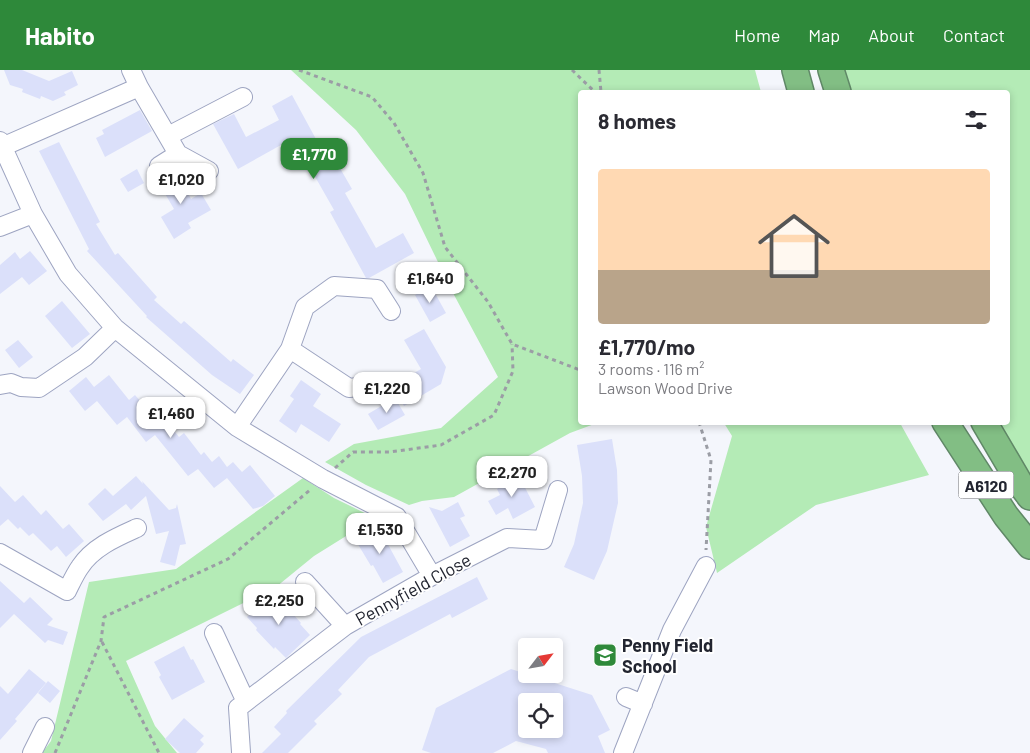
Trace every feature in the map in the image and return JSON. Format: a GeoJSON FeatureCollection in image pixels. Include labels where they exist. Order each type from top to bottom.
{"type":"FeatureCollection","features":[{"type":"Feature","properties":{"kind":"highway"},"geometry":{"type":"LineString","coordinates":[[795,70],[800,90]]}},
{"type":"Feature","properties":{"kind":"highway"},"geometry":{"type":"LineString","coordinates":[[832,70],[837,90]]}},
{"type":"Feature","properties":{"kind":"highway","name":"A6120"},"geometry":{"type":"LineString","coordinates":[[947,425],[1006,516],[1030,546]]}},
{"type":"Feature","properties":{"kind":"highway","name":"A6120"},"geometry":{"type":"LineString","coordinates":[[986,425],[1030,497]]}},
{"type":"Feature","properties":{"kind":"street"},"geometry":{"type":"LineString","coordinates":[[131,70],[178,154],[209,171]]}},
{"type":"Feature","properties":{"kind":"street"},"geometry":{"type":"LineString","coordinates":[[139,87],[1,144],[33,214],[68,274],[115,328],[237,427],[323,479],[397,517],[432,576]]}},
{"type":"Feature","properties":{"kind":"street"},"geometry":{"type":"LineString","coordinates":[[168,136],[243,97]]}},
{"type":"Feature","properties":{"kind":"street"},"geometry":{"type":"LineString","coordinates":[[159,166],[178,154]]}},
{"type":"Feature","properties":{"kind":"street"},"geometry":{"type":"LineString","coordinates":[[0,227],[33,214]]}},
{"type":"Feature","properties":{"kind":"street"},"geometry":{"type":"LineString","coordinates":[[237,427],[290,349],[305,306],[334,286],[377,289],[390,312]]}},
{"type":"Feature","properties":{"kind":"street"},"geometry":{"type":"LineString","coordinates":[[0,385],[11,383],[21,387],[39,388],[85,357],[115,328]]}},
{"type":"Feature","properties":{"kind":"street"},"geometry":{"type":"LineString","coordinates":[[290,349],[349,388],[377,385]]}},
{"type":"Feature","properties":{"kind":"street","name":"Pennyfield Close"},"geometry":{"type":"LineString","coordinates":[[246,702],[345,626],[432,576],[507,538],[543,540],[558,490]]}},
{"type":"Feature","properties":{"kind":"street"},"geometry":{"type":"LineString","coordinates":[[0,553],[67,592],[81,565],[96,550],[137,528]]}},
{"type":"Feature","properties":{"kind":"street"},"geometry":{"type":"LineString","coordinates":[[624,753],[672,630],[706,566]]}},
{"type":"Feature","properties":{"kind":"street"},"geometry":{"type":"LineString","coordinates":[[305,582],[345,626]]}},
{"type":"Feature","properties":{"kind":"street"},"geometry":{"type":"LineString","coordinates":[[214,633],[246,702],[238,708],[241,752]]}},
{"type":"Feature","properties":{"kind":"street"},"geometry":{"type":"LineString","coordinates":[[626,697],[643,704]]}},
{"type":"Feature","properties":{"kind":"street"},"geometry":{"type":"LineString","coordinates":[[32,753],[45,727]]}},
{"type":"Feature","properties":{"kind":"path"},"geometry":{"type":"LineString","coordinates":[[56,753],[101,641],[104,617],[228,559],[353,452],[390,452],[441,445],[494,415],[514,371],[512,344],[488,302],[445,247],[423,173],[394,123],[372,97],[299,70]]}},
{"type":"Feature","properties":{"kind":"path"},"geometry":{"type":"LineString","coordinates":[[572,70],[593,90]]}},
{"type":"Feature","properties":{"kind":"path"},"geometry":{"type":"LineString","coordinates":[[598,70],[601,90]]}},
{"type":"Feature","properties":{"kind":"path"},"geometry":{"type":"LineString","coordinates":[[512,344],[578,369]]}},
{"type":"Feature","properties":{"kind":"path"},"geometry":{"type":"LineString","coordinates":[[700,425],[711,460],[706,566]]}},
{"type":"Feature","properties":{"kind":"path"},"geometry":{"type":"LineString","coordinates":[[101,641],[159,753]]}},
{"type":"Feature","properties":{"kind":"green space"},"geometry":{"type":"Polygon","coordinates":[[[291,70],[755,70],[760,90],[578,90],[578,425],[592,425],[570,433],[454,497],[422,501],[409,505],[366,485],[325,462],[354,444],[441,428],[498,377],[453,293],[405,194],[356,130],[291,70]]]}},
{"type":"Feature","properties":{"kind":"green space"},"geometry":{"type":"Polygon","coordinates":[[[831,70],[1030,70],[1030,497],[985,425],[1010,425],[1010,90],[837,90],[831,70]]]}},
{"type":"Feature","properties":{"kind":"green space"},"geometry":{"type":"Polygon","coordinates":[[[725,425],[901,425],[929,475],[816,505],[717,573],[706,527],[732,436],[725,425]]]}},
{"type":"Feature","properties":{"kind":"green space"},"geometry":{"type":"Polygon","coordinates":[[[303,478],[334,498],[375,518],[314,556],[276,587],[126,661],[155,726],[177,753],[42,753],[51,741],[89,582],[176,569],[303,478]]]}},
{"type":"Feature","properties":{"kind":"building"},"geometry":{"type":"Polygon","coordinates":[[[4,70],[22,70],[49,81],[72,71],[78,85],[64,92],[66,95],[53,101],[41,96],[40,99],[22,92],[23,89],[10,85],[4,70]]]}},
{"type":"Feature","properties":{"kind":"building"},"geometry":{"type":"Polygon","coordinates":[[[292,95],[323,152],[329,149],[352,189],[345,193],[376,248],[403,233],[414,253],[366,278],[330,212],[334,210],[301,152],[298,154],[290,140],[238,169],[213,124],[234,114],[246,137],[279,120],[272,106],[292,95]]]}},
{"type":"Feature","properties":{"kind":"building"},"geometry":{"type":"Polygon","coordinates":[[[140,110],[152,131],[105,157],[96,138],[104,134],[102,130],[140,110]]]}},
{"type":"Feature","properties":{"kind":"building"},"geometry":{"type":"Polygon","coordinates":[[[59,142],[100,222],[96,224],[115,255],[118,253],[157,297],[154,300],[181,324],[184,321],[231,362],[233,359],[254,375],[240,394],[212,375],[146,317],[87,251],[89,249],[39,151],[59,142]]]}},
{"type":"Feature","properties":{"kind":"building"},"geometry":{"type":"Polygon","coordinates":[[[137,169],[144,183],[128,192],[120,179],[137,169]]]}},
{"type":"Feature","properties":{"kind":"building"},"geometry":{"type":"Polygon","coordinates":[[[175,169],[191,199],[201,193],[211,210],[188,223],[191,228],[174,239],[161,217],[174,209],[157,180],[175,169]]]}},
{"type":"Feature","properties":{"kind":"building"},"geometry":{"type":"Polygon","coordinates":[[[30,251],[47,271],[29,285],[22,277],[0,294],[0,265],[15,252],[20,259],[30,251]]]}},
{"type":"Feature","properties":{"kind":"building"},"geometry":{"type":"Polygon","coordinates":[[[431,286],[446,313],[430,322],[415,295],[431,286]]]}},
{"type":"Feature","properties":{"kind":"building"},"geometry":{"type":"Polygon","coordinates":[[[62,301],[90,334],[72,348],[45,316],[62,301]]]}},
{"type":"Feature","properties":{"kind":"building"},"geometry":{"type":"Polygon","coordinates":[[[424,329],[446,367],[441,384],[404,406],[393,385],[421,369],[404,340],[424,329]]]}},
{"type":"Feature","properties":{"kind":"building"},"geometry":{"type":"Polygon","coordinates":[[[18,340],[33,357],[19,368],[5,350],[18,340]]]}},
{"type":"Feature","properties":{"kind":"building"},"geometry":{"type":"Polygon","coordinates":[[[109,375],[129,400],[135,395],[148,410],[154,406],[179,437],[184,433],[201,455],[204,452],[212,462],[219,456],[227,467],[233,462],[242,472],[250,465],[275,496],[263,506],[253,509],[227,478],[214,488],[198,469],[188,476],[155,435],[146,442],[127,417],[117,425],[97,401],[85,411],[69,391],[86,377],[94,387],[109,375]]]}},
{"type":"Feature","properties":{"kind":"building"},"geometry":{"type":"Polygon","coordinates":[[[301,380],[321,394],[313,406],[341,424],[329,442],[301,424],[296,433],[279,421],[294,399],[290,396],[301,380]]]}},
{"type":"Feature","properties":{"kind":"building"},"geometry":{"type":"Polygon","coordinates":[[[395,398],[405,415],[378,430],[368,414],[395,398]]]}},
{"type":"Feature","properties":{"kind":"building"},"geometry":{"type":"Polygon","coordinates":[[[612,439],[617,470],[618,503],[607,551],[594,580],[564,567],[574,544],[583,503],[582,476],[577,445],[612,439]]]}},
{"type":"Feature","properties":{"kind":"building"},"geometry":{"type":"Polygon","coordinates":[[[518,474],[535,507],[513,519],[508,508],[496,515],[488,501],[500,495],[497,489],[518,474]]]}},
{"type":"Feature","properties":{"kind":"building"},"geometry":{"type":"Polygon","coordinates":[[[136,476],[169,510],[176,508],[177,504],[186,544],[180,545],[175,566],[160,562],[169,531],[156,534],[146,496],[131,510],[126,504],[103,521],[88,504],[105,488],[113,496],[136,476]]]}},
{"type":"Feature","properties":{"kind":"building"},"geometry":{"type":"Polygon","coordinates":[[[0,486],[15,502],[23,495],[41,515],[46,510],[63,529],[69,524],[84,541],[66,557],[57,546],[51,551],[33,533],[29,536],[8,519],[0,526],[0,486]]]}},
{"type":"Feature","properties":{"kind":"building"},"geometry":{"type":"Polygon","coordinates":[[[458,502],[465,516],[460,518],[470,536],[450,547],[429,507],[442,511],[458,502]]]}},
{"type":"Feature","properties":{"kind":"building"},"geometry":{"type":"Polygon","coordinates":[[[379,528],[403,572],[383,583],[356,541],[379,528]]]}},
{"type":"Feature","properties":{"kind":"building"},"geometry":{"type":"Polygon","coordinates":[[[477,577],[488,599],[452,618],[450,614],[369,657],[338,690],[342,694],[314,721],[317,724],[288,753],[262,753],[281,734],[274,727],[287,713],[286,711],[361,637],[477,577]]]}},
{"type":"Feature","properties":{"kind":"building"},"geometry":{"type":"Polygon","coordinates":[[[0,581],[24,603],[30,597],[53,619],[47,625],[68,632],[63,645],[48,640],[45,643],[14,614],[0,628],[0,581]]]}},
{"type":"Feature","properties":{"kind":"building"},"geometry":{"type":"Polygon","coordinates":[[[272,594],[282,605],[283,603],[310,635],[286,658],[275,647],[274,649],[256,630],[257,628],[247,617],[272,594]]]}},
{"type":"Feature","properties":{"kind":"building"},"geometry":{"type":"Polygon","coordinates":[[[184,646],[205,682],[172,700],[159,677],[161,675],[154,662],[184,646]]]}},
{"type":"Feature","properties":{"kind":"building"},"geometry":{"type":"Polygon","coordinates":[[[29,669],[46,683],[15,719],[17,721],[0,740],[0,686],[8,694],[29,669]]]}},
{"type":"Feature","properties":{"kind":"building"},"geometry":{"type":"Polygon","coordinates":[[[511,669],[518,671],[518,683],[555,683],[592,695],[610,730],[598,736],[605,753],[548,753],[546,749],[516,741],[493,753],[431,753],[422,750],[436,708],[511,669]]]}},
{"type":"Feature","properties":{"kind":"building"},"geometry":{"type":"Polygon","coordinates":[[[48,681],[60,691],[50,703],[38,693],[48,681]]]}},
{"type":"Feature","properties":{"kind":"building"},"geometry":{"type":"Polygon","coordinates":[[[184,718],[204,736],[200,740],[204,744],[196,753],[180,753],[165,739],[184,718]]]}},
{"type":"Feature","properties":{"kind":"place","name":"Penny Field School"},"geometry":{"type":"Point","coordinates":[605,655]}}]}
